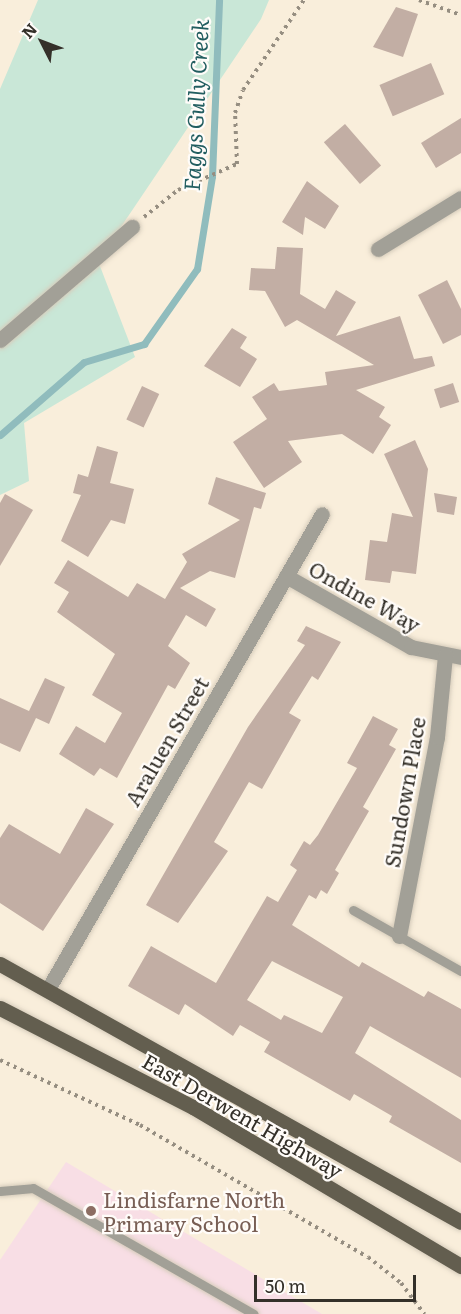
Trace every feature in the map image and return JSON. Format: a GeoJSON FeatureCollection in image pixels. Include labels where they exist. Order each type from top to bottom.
{"type":"FeatureCollection","features":[{"type":"Feature","properties":{"kind":"main road","name":"East Derwent Highway"},"geometry":{"type":"LineString","coordinates":[[0,964],[461,1222]]}},
{"type":"Feature","properties":{"kind":"main road","name":"East Derwent Highway"},"geometry":{"type":"LineString","coordinates":[[0,1008],[193,1107],[461,1266]]}},
{"type":"Feature","properties":{"kind":"street"},"geometry":{"type":"LineString","coordinates":[[378,249],[461,198]]}},
{"type":"Feature","properties":{"kind":"street"},"geometry":{"type":"LineString","coordinates":[[0,340],[132,227]]}},
{"type":"Feature","properties":{"kind":"street","name":"Araluen Street"},"geometry":{"type":"LineString","coordinates":[[48,989],[322,514]]}},
{"type":"Feature","properties":{"kind":"street","name":"Ondine Way"},"geometry":{"type":"LineString","coordinates":[[286,576],[394,639],[453,656]]}},
{"type":"Feature","properties":{"kind":"street","name":"Sundown Place"},"geometry":{"type":"LineString","coordinates":[[399,936],[453,656]]}},
{"type":"Feature","properties":{"kind":"lane"},"geometry":{"type":"LineString","coordinates":[[354,910],[461,971]]}},
{"type":"Feature","properties":{"kind":"lane"},"geometry":{"type":"LineString","coordinates":[[0,1191],[33,1188],[254,1314]]}},
{"type":"Feature","properties":{"kind":"path"},"geometry":{"type":"LineString","coordinates":[[132,227],[178,190],[237,164],[235,113],[243,90],[304,0]]}},
{"type":"Feature","properties":{"kind":"path"},"geometry":{"type":"LineString","coordinates":[[419,0],[461,15]]}},
{"type":"Feature","properties":{"kind":"path"},"geometry":{"type":"LineString","coordinates":[[0,1060],[140,1125],[358,1251],[401,1283],[424,1314]]}},
{"type":"Feature","properties":{"kind":"shaded area","name":"Lindisfarne North Primary School"},"geometry":{"type":"Polygon","coordinates":[[[66,1162],[322,1314],[0,1314],[0,1260],[66,1162]]]}},
{"type":"Feature","properties":{"kind":"green space"},"geometry":{"type":"Polygon","coordinates":[[[38,0],[269,0],[261,19],[98,261],[135,357],[24,423],[29,481],[0,495],[0,89],[38,0]]]}},
{"type":"Feature","properties":{"kind":"building"},"geometry":{"type":"Polygon","coordinates":[[[396,7],[418,14],[403,57],[373,47],[396,7]]]}},
{"type":"Feature","properties":{"kind":"building"},"geometry":{"type":"Polygon","coordinates":[[[431,63],[444,94],[393,116],[379,85],[431,63]]]}},
{"type":"Feature","properties":{"kind":"building"},"geometry":{"type":"Polygon","coordinates":[[[461,118],[461,153],[436,168],[421,143],[461,118]]]}},
{"type":"Feature","properties":{"kind":"building"},"geometry":{"type":"Polygon","coordinates":[[[345,124],[381,166],[360,184],[324,142],[345,124]]]}},
{"type":"Feature","properties":{"kind":"building"},"geometry":{"type":"Polygon","coordinates":[[[307,181],[339,206],[325,229],[305,217],[303,235],[282,222],[307,181]]]}},
{"type":"Feature","properties":{"kind":"building"},"geometry":{"type":"Polygon","coordinates":[[[277,247],[303,248],[300,294],[325,309],[336,290],[356,302],[336,336],[400,316],[414,359],[432,356],[435,366],[356,390],[385,407],[379,417],[391,425],[373,454],[342,434],[288,441],[302,462],[264,488],[233,442],[267,419],[252,397],[274,383],[279,391],[327,385],[325,372],[374,365],[297,320],[285,327],[265,291],[249,290],[251,268],[275,269],[277,247]]]}},
{"type":"Feature","properties":{"kind":"building"},"geometry":{"type":"Polygon","coordinates":[[[447,280],[461,309],[461,335],[443,344],[418,295],[447,280]]]}},
{"type":"Feature","properties":{"kind":"building"},"geometry":{"type":"Polygon","coordinates":[[[232,328],[247,337],[240,348],[257,359],[240,387],[204,366],[232,328]]]}},
{"type":"Feature","properties":{"kind":"building"},"geometry":{"type":"Polygon","coordinates":[[[453,383],[459,402],[440,408],[434,389],[453,383]]]}},
{"type":"Feature","properties":{"kind":"building"},"geometry":{"type":"Polygon","coordinates":[[[142,386],[159,394],[144,428],[126,420],[142,386]]]}},
{"type":"Feature","properties":{"kind":"building"},"geometry":{"type":"Polygon","coordinates":[[[415,440],[428,469],[416,574],[392,571],[390,583],[365,580],[370,540],[387,542],[392,513],[413,517],[384,454],[415,440]]]}},
{"type":"Feature","properties":{"kind":"building"},"geometry":{"type":"Polygon","coordinates":[[[97,446],[118,452],[110,483],[134,489],[125,524],[111,520],[88,557],[61,541],[81,495],[73,493],[78,474],[88,477],[97,446]]]}},
{"type":"Feature","properties":{"kind":"building"},"geometry":{"type":"Polygon","coordinates":[[[216,477],[266,493],[261,509],[254,507],[235,578],[210,571],[180,588],[216,609],[206,627],[186,615],[168,646],[190,663],[175,689],[168,685],[117,778],[100,768],[94,776],[59,754],[76,726],[105,743],[122,713],[92,695],[115,654],[57,612],[69,592],[54,583],[68,560],[128,597],[137,583],[165,599],[187,562],[182,554],[240,520],[208,504],[216,477]]]}},
{"type":"Feature","properties":{"kind":"building"},"geometry":{"type":"Polygon","coordinates":[[[434,493],[457,497],[454,515],[437,512],[434,493]]]}},
{"type":"Feature","properties":{"kind":"building"},"geometry":{"type":"Polygon","coordinates":[[[5,494],[33,510],[0,566],[0,503],[5,494]]]}},
{"type":"Feature","properties":{"kind":"building"},"geometry":{"type":"Polygon","coordinates":[[[306,626],[341,642],[318,680],[312,676],[289,713],[301,720],[262,789],[249,782],[214,842],[228,851],[178,923],[146,905],[248,727],[305,645],[297,641],[306,626]]]}},
{"type":"Feature","properties":{"kind":"building"},"geometry":{"type":"Polygon","coordinates":[[[45,678],[65,687],[49,724],[36,718],[20,752],[0,743],[0,698],[29,711],[45,678]]]}},
{"type":"Feature","properties":{"kind":"building"},"geometry":{"type":"Polygon","coordinates":[[[373,716],[398,729],[389,745],[396,749],[363,807],[369,811],[335,870],[339,873],[327,894],[321,890],[316,899],[309,895],[292,925],[359,967],[362,962],[424,997],[428,991],[461,1009],[461,1078],[370,1026],[355,1053],[461,1120],[461,1163],[389,1122],[392,1116],[354,1094],[350,1101],[264,1052],[270,1042],[240,1025],[233,1036],[185,1004],[179,1015],[128,986],[151,946],[216,983],[267,896],[278,902],[297,870],[290,865],[304,841],[310,845],[318,835],[357,768],[347,763],[373,716]],[[272,961],[247,1000],[281,1020],[284,1015],[322,1033],[343,997],[272,961]]]}},
{"type":"Feature","properties":{"kind":"building"},"geometry":{"type":"Polygon","coordinates":[[[86,808],[114,824],[43,931],[0,903],[0,838],[9,824],[60,854],[86,808]]]}},
{"type":"Feature","properties":{"kind":"waterway","name":"Faggs Gully Creek"},"geometry":{"type":"LineString","coordinates":[[0,435],[84,362],[144,344],[197,269],[212,176],[219,0]]}},
{"type":"Feature","properties":{"kind":"place","name":"Lindisfarne North Primary School"},"geometry":{"type":"Point","coordinates":[91,1211]}}]}
